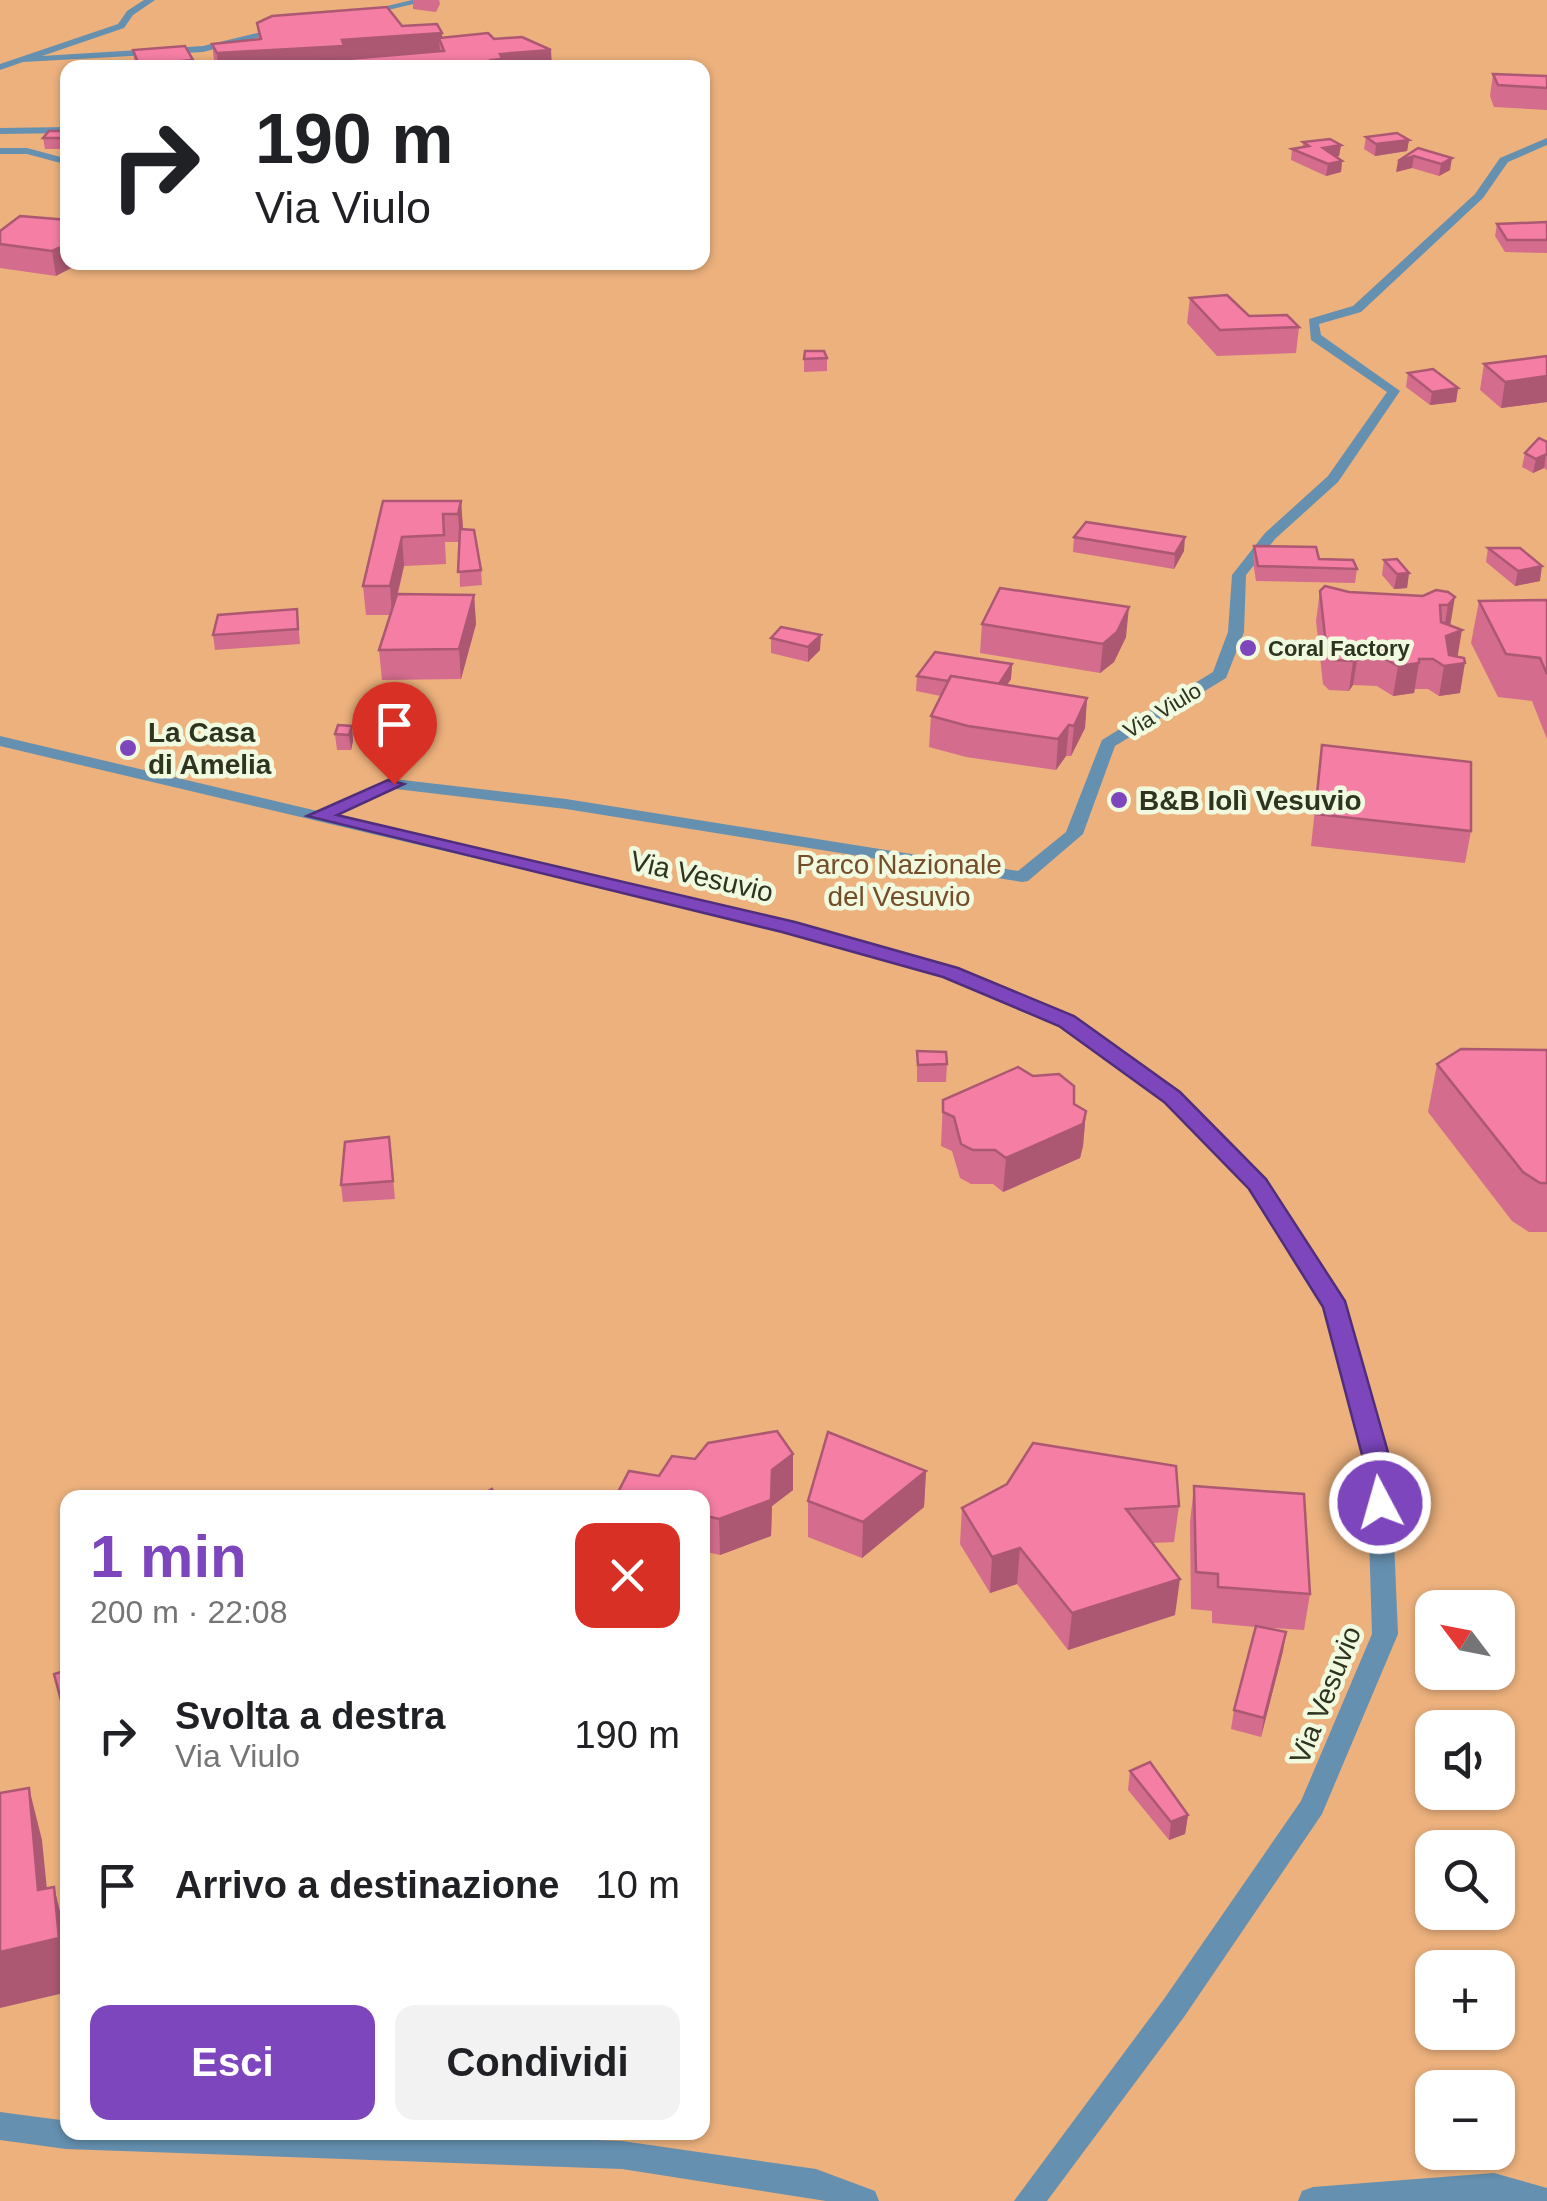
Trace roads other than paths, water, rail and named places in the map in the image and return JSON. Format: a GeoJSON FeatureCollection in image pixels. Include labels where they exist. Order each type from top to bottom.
{"type":"FeatureCollection","features":[{"type":"Feature","properties":{"kind":"street"},"geometry":{"type":"LineString","coordinates":[[0,67],[121,26],[130,13],[150,0]]}},
{"type":"Feature","properties":{"kind":"street"},"geometry":{"type":"LineString","coordinates":[[347,16],[424,0]]}},
{"type":"Feature","properties":{"kind":"street"},"geometry":{"type":"LineString","coordinates":[[25,60],[204,49],[308,24]]}},
{"type":"Feature","properties":{"kind":"street"},"geometry":{"type":"LineString","coordinates":[[0,131],[60,130]]}},
{"type":"Feature","properties":{"kind":"street","name":"Via Viulo"},"geometry":{"type":"LineString","coordinates":[[317,816],[394,784],[566,804],[1022,877],[1074,834],[1108,742],[1220,675],[1236,632],[1239,574],[1270,536],[1333,479],[1394,391],[1315,337],[1313,322],[1357,309],[1460,216],[1504,160],[1547,141]]}},
{"type":"Feature","properties":{"kind":"street"},"geometry":{"type":"LineString","coordinates":[[0,152],[27,151],[60,160]]}},
{"type":"Feature","properties":{"kind":"street","name":"Via Vesuvio"},"geometry":{"type":"LineString","coordinates":[[0,741],[788,927],[951,973],[1066,1021],[1172,1097],[1258,1184],[1336,1307],[1379,1470],[1385,1634],[1312,1806],[1174,2008],[1029,2201]]}},
{"type":"Feature","properties":{"kind":"street"},"geometry":{"type":"LineString","coordinates":[[0,2126],[60,2134]]}},
{"type":"Feature","properties":{"kind":"street"},"geometry":{"type":"LineString","coordinates":[[205,2140],[622,2155],[816,2183],[864,2201]]}},
{"type":"Feature","properties":{"kind":"street"},"geometry":{"type":"LineString","coordinates":[[1313,2201],[1494,2187],[1544,2201]]}},
{"type":"Feature","properties":{"kind":"place","name":"Coral Factory"},"geometry":{"type":"Point","coordinates":[1248,648]}},
{"type":"Feature","properties":{"kind":"place","name":"La Casa di Amelia"},"geometry":{"type":"Point","coordinates":[128,748]}},
{"type":"Feature","properties":{"kind":"place","name":"B&B Iolì Vesuvio"},"geometry":{"type":"Point","coordinates":[1119,800]}},
{"type":"Feature","properties":{"kind":"park label","name":"Parco Nazionale del Vesuvio"},"geometry":{"type":"Point","coordinates":[899,880]}}]}
